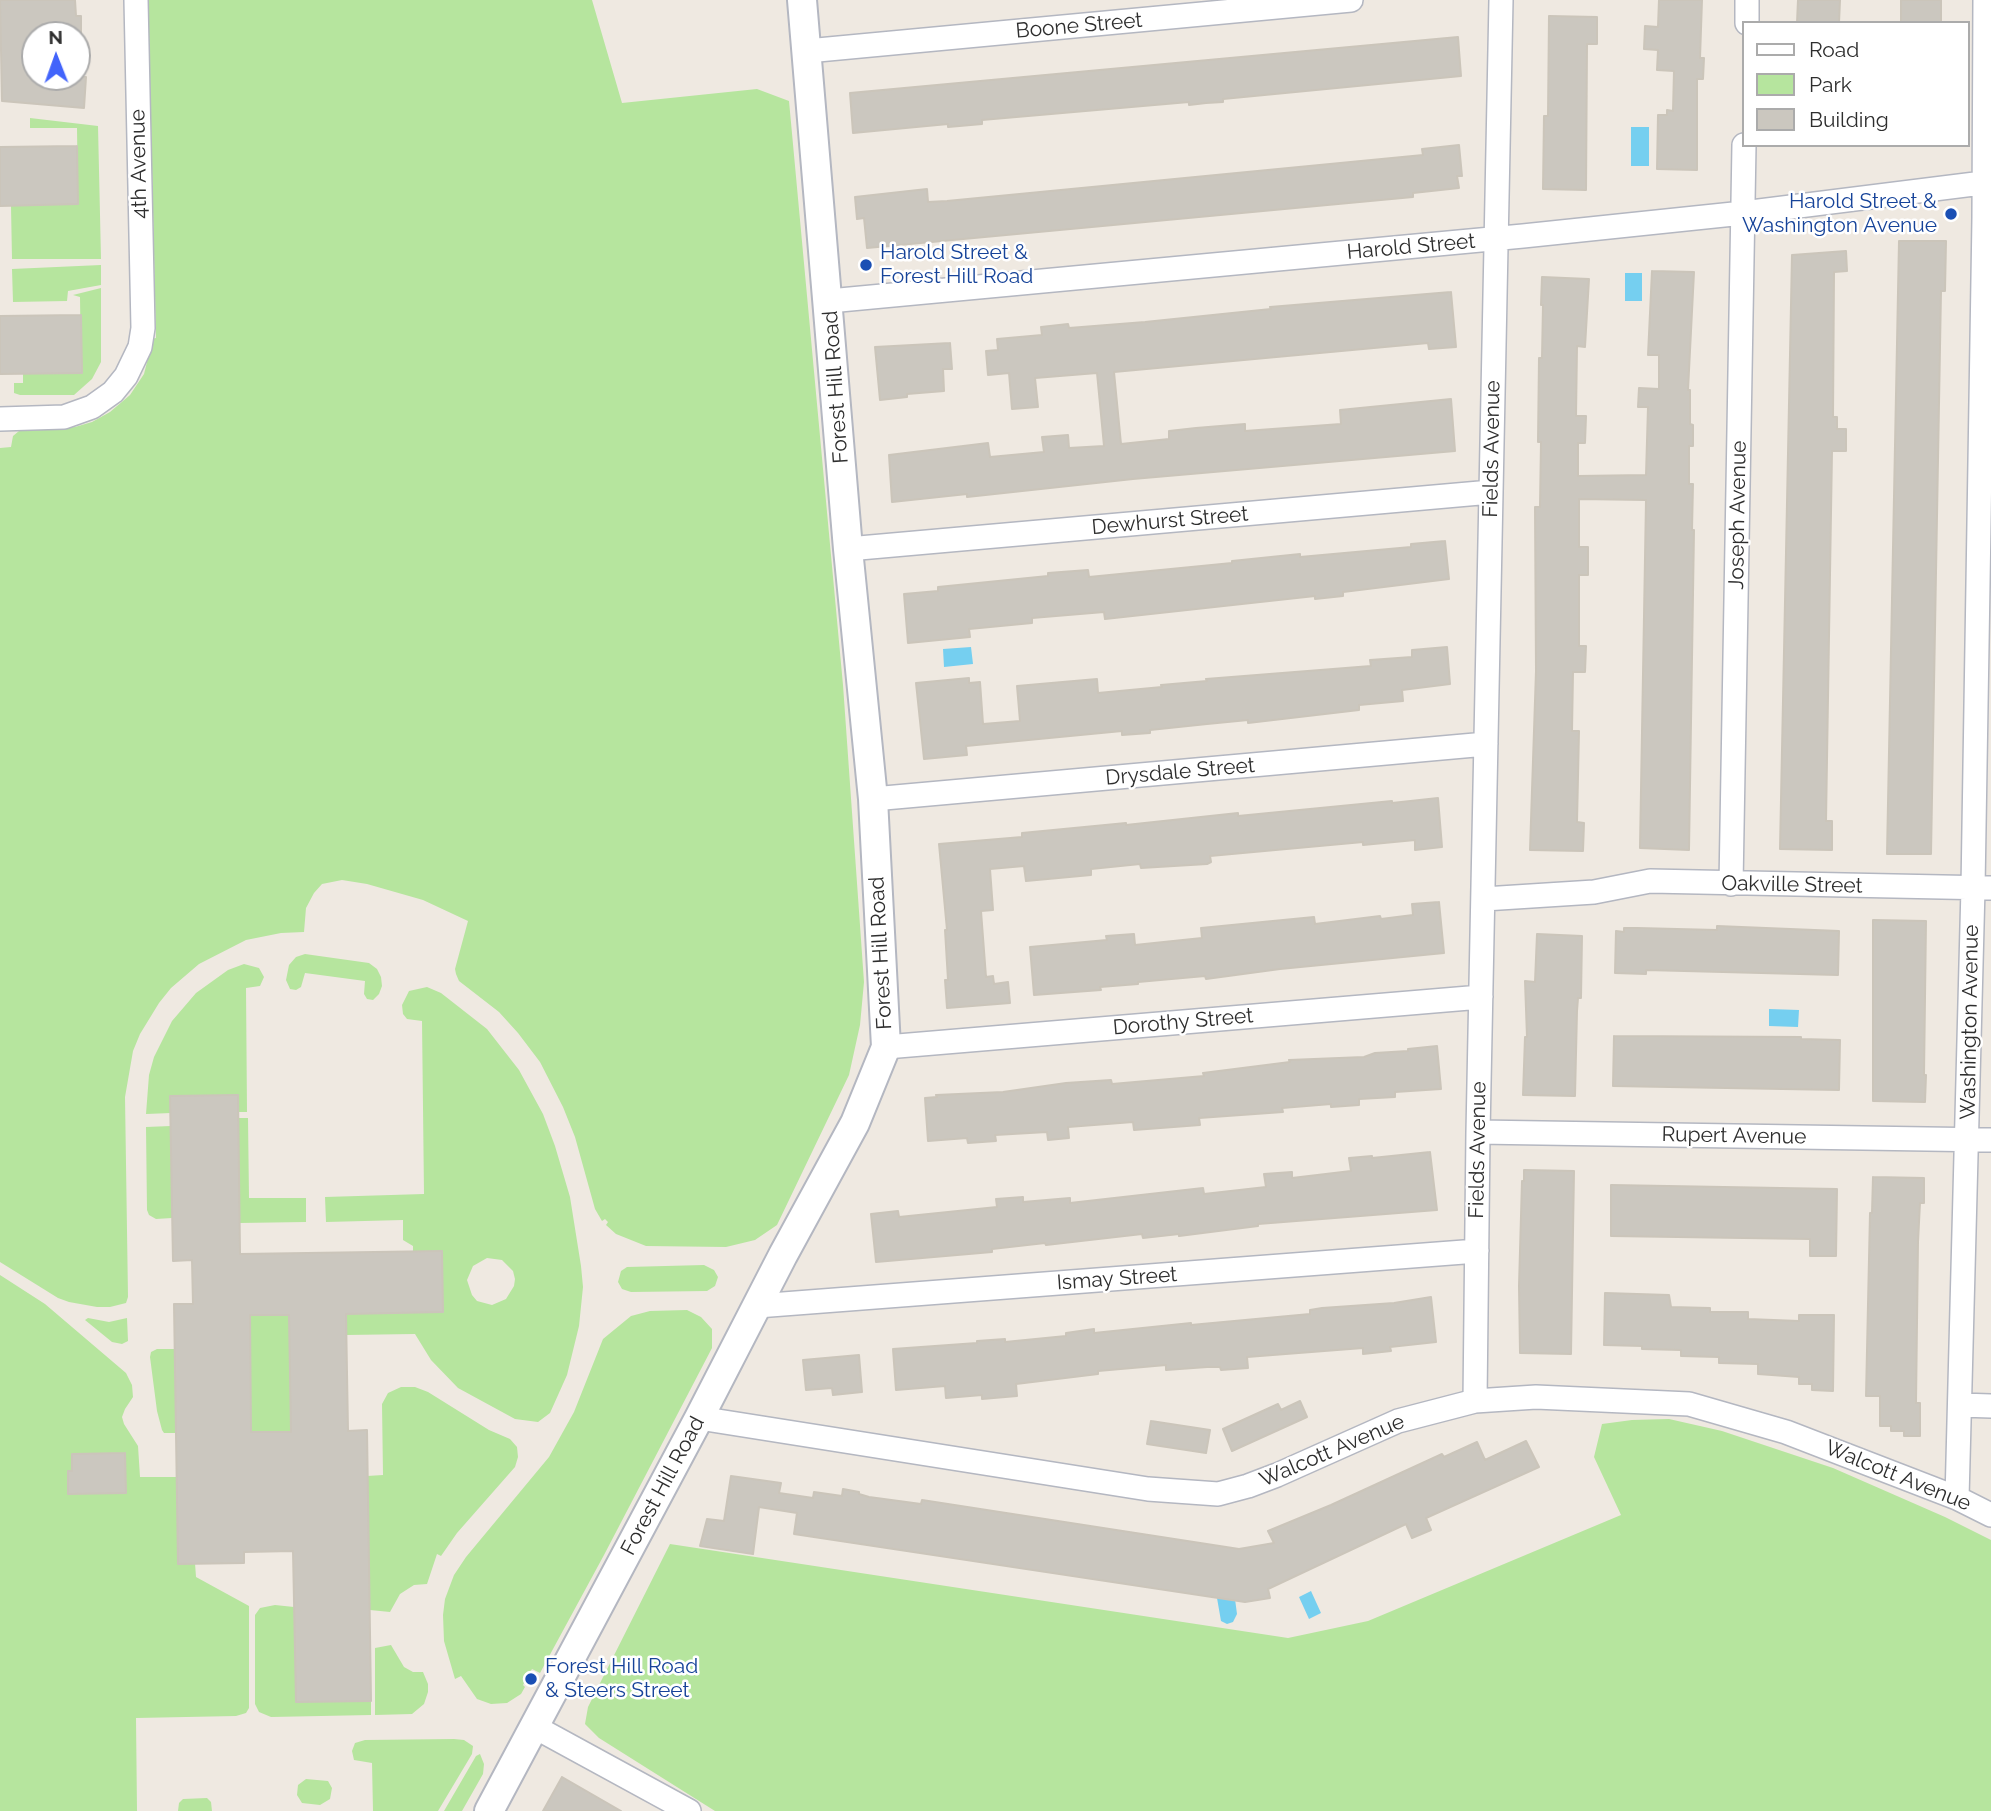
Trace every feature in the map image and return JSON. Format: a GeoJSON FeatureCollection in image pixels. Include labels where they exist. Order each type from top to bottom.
{"type":"FeatureCollection","features":[{"type":"Feature","properties":{"kind":"street","name":"4th Avenue"},"geometry":{"type":"LineString","coordinates":[[0,419],[64,417],[92,407],[113,392],[126,376],[140,347],[143,328],[136,0]]}},
{"type":"Feature","properties":{"kind":"street","name":"Forest Hill Road"},"geometry":{"type":"LineString","coordinates":[[489,1811],[855,1123],[886,1047],[873,799],[848,549],[802,0]]}},
{"type":"Feature","properties":{"kind":"street","name":"Boone Street"},"geometry":{"type":"LineString","coordinates":[[807,51],[1351,0]]}},
{"type":"Feature","properties":{"kind":"street","name":"Fields Avenue"},"geometry":{"type":"LineString","coordinates":[[1475,1401],[1480,997],[1501,0]]}},
{"type":"Feature","properties":{"kind":"street"},"geometry":{"type":"LineString","coordinates":[[1747,0],[1747,21]]}},
{"type":"Feature","properties":{"kind":"street","name":"Washington Avenue"},"geometry":{"type":"LineString","coordinates":[[1957,1498],[1967,1140],[1982,888],[1988,183],[1985,0]]}},
{"type":"Feature","properties":{"kind":"street","name":"Joseph Avenue"},"geometry":{"type":"LineString","coordinates":[[1731,884],[1744,147]]}},
{"type":"Feature","properties":{"kind":"street","name":"Harold Street"},"geometry":{"type":"LineString","coordinates":[[829,301],[1497,239],[1988,183]]}},
{"type":"Feature","properties":{"kind":"street","name":"Dewhurst Street"},"geometry":{"type":"LineString","coordinates":[[848,549],[1491,492]]}},
{"type":"Feature","properties":{"kind":"street","name":"Drysdale Street"},"geometry":{"type":"LineString","coordinates":[[873,799],[1486,744]]}},
{"type":"Feature","properties":{"kind":"street","name":"Oakville Street"},"geometry":{"type":"LineString","coordinates":[[1484,899],[1594,892],[1650,881],[1982,888]]}},
{"type":"Feature","properties":{"kind":"street","name":"Dorothy Street"},"geometry":{"type":"LineString","coordinates":[[886,1047],[1480,997]]}},
{"type":"Feature","properties":{"kind":"street","name":"Rupert Avenue"},"geometry":{"type":"LineString","coordinates":[[1478,1132],[1991,1140]]}},
{"type":"Feature","properties":{"kind":"street","name":"Ismay Street"},"geometry":{"type":"LineString","coordinates":[[757,1306],[1477,1251]]}},
{"type":"Feature","properties":{"kind":"street","name":"Walcott Avenue"},"geometry":{"type":"LineString","coordinates":[[699,1418],[1148,1489],[1217,1494],[1277,1475],[1398,1421],[1475,1401],[1536,1397],[1689,1404],[1786,1432],[1957,1498],[1991,1515]]}},
{"type":"Feature","properties":{"kind":"street"},"geometry":{"type":"LineString","coordinates":[[1961,1405],[1991,1406]]}},
{"type":"Feature","properties":{"kind":"street"},"geometry":{"type":"LineString","coordinates":[[535,1727],[688,1811]]}},
{"type":"Feature","properties":{"kind":"green space"},"geometry":{"type":"Polygon","coordinates":[[[148,0],[592,0],[622,103],[757,89],[789,101],[843,685],[864,982],[860,1025],[849,1075],[777,1225],[755,1240],[726,1247],[646,1246],[616,1234],[606,1225],[608,1222],[605,1219],[602,1221],[595,1209],[575,1137],[540,1062],[499,1012],[459,981],[455,969],[468,921],[423,900],[367,884],[342,880],[322,884],[314,893],[306,908],[304,932],[281,933],[246,940],[199,964],[171,988],[140,1034],[133,1051],[125,1097],[126,1303],[97,1307],[69,1302],[0,1262],[0,448],[11,447],[13,436],[19,431],[75,427],[92,422],[110,412],[130,395],[144,374],[150,339],[156,338],[148,0]]]}},
{"type":"Feature","properties":{"kind":"green space"},"geometry":{"type":"Polygon","coordinates":[[[30,118],[98,126],[101,259],[12,259],[11,206],[78,204],[77,128],[30,128],[30,118]]]}},
{"type":"Feature","properties":{"kind":"green space"},"geometry":{"type":"Polygon","coordinates":[[[101,265],[101,285],[68,291],[67,301],[13,302],[12,269],[101,265]]]}},
{"type":"Feature","properties":{"kind":"green space"},"geometry":{"type":"Polygon","coordinates":[[[101,288],[101,362],[92,379],[74,395],[14,393],[14,383],[23,383],[23,374],[81,373],[80,297],[73,295],[101,288]]]}},
{"type":"Feature","properties":{"kind":"green space"},"geometry":{"type":"Polygon","coordinates":[[[305,954],[369,963],[377,969],[381,977],[379,994],[373,1000],[367,999],[364,994],[365,981],[305,973],[301,987],[290,989],[286,980],[289,965],[296,957],[305,954]]]}},
{"type":"Feature","properties":{"kind":"green space"},"geometry":{"type":"Polygon","coordinates":[[[244,964],[259,968],[264,977],[260,986],[246,988],[247,1112],[238,1112],[237,1095],[171,1096],[171,1113],[146,1114],[149,1075],[154,1057],[172,1021],[196,993],[228,970],[244,964]]]}},
{"type":"Feature","properties":{"kind":"green space"},"geometry":{"type":"Polygon","coordinates":[[[427,987],[441,993],[487,1029],[519,1070],[543,1114],[555,1146],[570,1197],[583,1287],[579,1326],[567,1375],[550,1413],[538,1422],[515,1419],[458,1388],[431,1360],[415,1334],[346,1335],[346,1314],[442,1312],[442,1252],[413,1252],[413,1246],[403,1240],[403,1220],[326,1222],[325,1197],[424,1194],[422,1021],[407,1019],[403,1014],[402,1005],[409,991],[427,987]],[[487,1258],[473,1266],[467,1280],[477,1301],[492,1305],[506,1299],[514,1286],[513,1271],[502,1260],[487,1258]]]}},
{"type":"Feature","properties":{"kind":"green space"},"geometry":{"type":"Polygon","coordinates":[[[238,1118],[248,1118],[249,1198],[306,1198],[306,1222],[239,1223],[238,1118]]]}},
{"type":"Feature","properties":{"kind":"green space"},"geometry":{"type":"Polygon","coordinates":[[[171,1126],[172,1218],[156,1219],[149,1215],[147,1210],[146,1127],[171,1126]]]}},
{"type":"Feature","properties":{"kind":"green space"},"geometry":{"type":"Polygon","coordinates":[[[704,1265],[714,1270],[718,1277],[715,1286],[707,1291],[631,1292],[622,1289],[618,1282],[621,1271],[627,1267],[704,1265]]]}},
{"type":"Feature","properties":{"kind":"green space"},"geometry":{"type":"Polygon","coordinates":[[[0,1275],[45,1304],[126,1373],[132,1385],[133,1397],[122,1417],[138,1446],[140,1477],[177,1477],[178,1563],[195,1563],[196,1577],[249,1606],[249,1708],[246,1713],[236,1716],[136,1718],[137,1811],[0,1811],[0,1275]]]}},
{"type":"Feature","properties":{"kind":"green space"},"geometry":{"type":"Polygon","coordinates":[[[687,1310],[701,1317],[712,1329],[712,1348],[604,1555],[540,1673],[532,1669],[521,1694],[507,1703],[491,1704],[477,1699],[461,1676],[455,1679],[444,1641],[445,1599],[454,1575],[549,1457],[574,1412],[603,1339],[631,1316],[650,1311],[687,1310]]]}},
{"type":"Feature","properties":{"kind":"green space"},"geometry":{"type":"Polygon","coordinates":[[[250,1315],[289,1315],[291,1432],[251,1432],[250,1315]]]}},
{"type":"Feature","properties":{"kind":"green space"},"geometry":{"type":"Polygon","coordinates":[[[88,1318],[109,1322],[127,1318],[128,1341],[122,1344],[112,1342],[85,1320],[88,1318]]]}},
{"type":"Feature","properties":{"kind":"green space"},"geometry":{"type":"Polygon","coordinates":[[[157,1349],[175,1349],[176,1433],[164,1433],[157,1411],[150,1357],[151,1352],[157,1349]]]}},
{"type":"Feature","properties":{"kind":"green space"},"geometry":{"type":"Polygon","coordinates":[[[401,1387],[415,1387],[428,1392],[489,1430],[510,1439],[517,1447],[518,1457],[515,1467],[457,1533],[441,1556],[437,1554],[427,1584],[414,1585],[400,1594],[390,1612],[370,1610],[367,1476],[383,1475],[382,1404],[388,1393],[401,1387]]]}},
{"type":"Feature","properties":{"kind":"green space"},"geometry":{"type":"Polygon","coordinates":[[[1669,1419],[1722,1431],[1833,1468],[1991,1540],[1991,1811],[715,1811],[599,1738],[585,1724],[588,1707],[670,1544],[1288,1638],[1368,1621],[1621,1515],[1594,1457],[1602,1424],[1669,1419]]]}},
{"type":"Feature","properties":{"kind":"green space"},"geometry":{"type":"Polygon","coordinates":[[[275,1605],[294,1607],[296,1702],[371,1701],[371,1715],[271,1717],[259,1712],[255,1704],[255,1615],[260,1608],[275,1605]]]}},
{"type":"Feature","properties":{"kind":"green space"},"geometry":{"type":"Polygon","coordinates":[[[391,1645],[404,1667],[413,1672],[423,1672],[428,1684],[424,1704],[412,1714],[375,1715],[375,1648],[391,1645]]]}},
{"type":"Feature","properties":{"kind":"green space"},"geometry":{"type":"Polygon","coordinates":[[[365,1740],[464,1740],[473,1746],[472,1754],[438,1811],[373,1811],[372,1763],[354,1760],[352,1751],[355,1743],[365,1740]]]}},
{"type":"Feature","properties":{"kind":"green space"},"geometry":{"type":"Polygon","coordinates":[[[480,1754],[484,1764],[483,1774],[462,1811],[444,1811],[476,1756],[480,1754]]]}},
{"type":"Feature","properties":{"kind":"green space"},"geometry":{"type":"Polygon","coordinates":[[[306,1779],[328,1781],[332,1788],[330,1799],[320,1805],[302,1803],[297,1795],[298,1785],[306,1779]]]}},
{"type":"Feature","properties":{"kind":"green space"},"geometry":{"type":"Polygon","coordinates":[[[207,1798],[211,1802],[212,1811],[178,1811],[179,1803],[183,1799],[207,1798]]]}},
{"type":"Feature","properties":{"kind":"water"},"geometry":{"type":"Polygon","coordinates":[[[1631,127],[1649,127],[1649,166],[1631,166],[1631,127]]]}},
{"type":"Feature","properties":{"kind":"water"},"geometry":{"type":"Polygon","coordinates":[[[1625,273],[1642,273],[1642,301],[1625,301],[1625,273]]]}},
{"type":"Feature","properties":{"kind":"water"},"geometry":{"type":"Polygon","coordinates":[[[971,647],[973,664],[944,667],[943,649],[971,647]]]}},
{"type":"Feature","properties":{"kind":"water"},"geometry":{"type":"Polygon","coordinates":[[[1769,1009],[1799,1010],[1798,1027],[1769,1026],[1769,1009]]]}},
{"type":"Feature","properties":{"kind":"water"},"geometry":{"type":"Polygon","coordinates":[[[1311,1591],[1321,1613],[1309,1619],[1299,1597],[1311,1591]]]}},
{"type":"Feature","properties":{"kind":"water"},"geometry":{"type":"Polygon","coordinates":[[[1217,1598],[1235,1599],[1237,1614],[1233,1622],[1227,1624],[1221,1621],[1217,1598]]]}},
{"type":"Feature","properties":{"kind":"building"},"geometry":{"type":"Polygon","coordinates":[[[0,0],[75,0],[76,16],[81,16],[81,21],[21,21],[21,91],[85,91],[84,108],[2,101],[0,0]]]}},
{"type":"Feature","properties":{"kind":"building"},"geometry":{"type":"Polygon","coordinates":[[[1659,0],[1702,0],[1700,58],[1704,58],[1703,79],[1697,79],[1697,170],[1657,169],[1658,115],[1667,115],[1667,110],[1673,111],[1674,71],[1657,70],[1658,50],[1644,49],[1645,26],[1658,27],[1659,0]]]}},
{"type":"Feature","properties":{"kind":"building"},"geometry":{"type":"Polygon","coordinates":[[[1798,0],[1840,0],[1839,21],[1797,21],[1798,0]]]}},
{"type":"Feature","properties":{"kind":"building"},"geometry":{"type":"Polygon","coordinates":[[[1901,0],[1941,0],[1941,21],[1901,21],[1901,0]]]}},
{"type":"Feature","properties":{"kind":"building"},"geometry":{"type":"Polygon","coordinates":[[[1549,16],[1597,17],[1597,44],[1587,44],[1586,190],[1543,189],[1544,116],[1548,116],[1549,16]]]}},
{"type":"Feature","properties":{"kind":"building"},"geometry":{"type":"Polygon","coordinates":[[[1458,37],[1461,76],[1223,99],[1223,102],[1189,105],[1189,102],[982,120],[982,124],[948,127],[948,124],[853,133],[850,93],[1458,37]]]}},
{"type":"Feature","properties":{"kind":"building"},"geometry":{"type":"Polygon","coordinates":[[[1459,145],[1462,176],[1457,176],[1459,188],[1413,193],[1413,197],[867,248],[864,218],[857,219],[855,197],[927,189],[928,202],[947,201],[1423,155],[1422,149],[1459,145]]]}},
{"type":"Feature","properties":{"kind":"building"},"geometry":{"type":"Polygon","coordinates":[[[77,146],[78,204],[0,206],[0,147],[77,146]]]}},
{"type":"Feature","properties":{"kind":"building"},"geometry":{"type":"Polygon","coordinates":[[[1899,241],[1946,241],[1945,291],[1941,291],[1931,854],[1887,854],[1899,241]]]}},
{"type":"Feature","properties":{"kind":"building"},"geometry":{"type":"Polygon","coordinates":[[[1846,251],[1847,271],[1834,272],[1833,417],[1837,417],[1837,429],[1846,429],[1846,451],[1832,451],[1826,821],[1832,821],[1832,850],[1780,849],[1792,255],[1846,251]]]}},
{"type":"Feature","properties":{"kind":"building"},"geometry":{"type":"Polygon","coordinates":[[[1652,271],[1694,272],[1688,390],[1690,424],[1693,425],[1693,446],[1689,446],[1689,484],[1693,484],[1694,530],[1689,850],[1640,848],[1646,500],[1579,499],[1579,547],[1588,547],[1588,575],[1579,575],[1579,646],[1586,646],[1585,672],[1573,672],[1572,731],[1579,731],[1577,822],[1584,823],[1583,851],[1530,850],[1536,671],[1535,507],[1540,507],[1541,442],[1538,442],[1542,277],[1589,279],[1585,347],[1577,346],[1576,416],[1586,416],[1585,443],[1578,443],[1578,476],[1646,475],[1648,407],[1638,407],[1639,388],[1659,389],[1659,355],[1648,355],[1652,271]]]}},
{"type":"Feature","properties":{"kind":"building"},"geometry":{"type":"Polygon","coordinates":[[[1451,292],[1456,347],[1429,349],[1428,343],[1114,372],[1121,444],[1169,439],[1169,431],[1196,428],[1245,424],[1245,431],[1341,424],[1340,410],[1451,399],[1455,451],[892,502],[889,455],[988,443],[990,457],[1044,452],[1042,437],[1068,435],[1069,448],[1104,446],[1097,373],[1035,378],[1038,407],[1012,409],[1009,373],[988,375],[986,351],[998,350],[997,339],[1042,335],[1041,327],[1068,324],[1069,328],[1145,322],[1271,309],[1270,307],[1451,292]]]}},
{"type":"Feature","properties":{"kind":"building"},"geometry":{"type":"Polygon","coordinates":[[[81,315],[82,373],[0,374],[0,316],[81,315]]]}},
{"type":"Feature","properties":{"kind":"building"},"geometry":{"type":"Polygon","coordinates":[[[950,343],[952,369],[943,369],[944,391],[907,394],[907,397],[880,400],[875,347],[950,343]]]}},
{"type":"Feature","properties":{"kind":"building"},"geometry":{"type":"Polygon","coordinates":[[[1445,541],[1449,579],[1343,592],[1343,596],[1315,599],[1315,596],[1105,619],[1104,612],[1032,618],[1032,623],[969,629],[970,637],[908,643],[904,594],[938,591],[938,587],[1048,576],[1048,573],[1088,570],[1089,577],[1300,554],[1300,557],[1411,547],[1411,544],[1445,541]]]}},
{"type":"Feature","properties":{"kind":"building"},"geometry":{"type":"Polygon","coordinates":[[[1447,647],[1450,684],[1402,690],[1403,701],[1359,705],[1359,710],[1248,723],[1248,720],[1150,730],[1150,733],[1122,735],[1122,731],[966,746],[967,755],[924,759],[916,683],[969,678],[969,683],[980,682],[983,724],[1020,721],[1017,686],[1097,679],[1098,693],[1162,687],[1161,685],[1207,681],[1206,679],[1371,666],[1370,660],[1412,657],[1412,650],[1447,647]]]}},
{"type":"Feature","properties":{"kind":"building"},"geometry":{"type":"Polygon","coordinates":[[[1438,798],[1442,847],[1415,850],[1415,840],[1363,845],[1363,842],[1210,856],[1211,862],[1207,864],[1141,868],[1140,864],[1091,869],[1091,875],[1026,881],[1024,866],[990,869],[993,910],[981,911],[986,977],[993,976],[994,984],[1008,982],[1010,1003],[947,1008],[947,930],[939,844],[1022,837],[1022,833],[1126,823],[1438,798]]]}},
{"type":"Feature","properties":{"kind":"building"},"geometry":{"type":"Polygon","coordinates":[[[1439,902],[1444,953],[1206,979],[1205,976],[1138,982],[1100,987],[1101,990],[1034,995],[1030,947],[1107,940],[1106,936],[1134,934],[1135,945],[1202,938],[1201,928],[1314,917],[1315,924],[1380,916],[1381,919],[1413,915],[1412,904],[1439,902]]]}},
{"type":"Feature","properties":{"kind":"building"},"geometry":{"type":"Polygon","coordinates":[[[1873,920],[1926,921],[1925,1102],[1873,1101],[1873,920]]]}},
{"type":"Feature","properties":{"kind":"building"},"geometry":{"type":"Polygon","coordinates":[[[1717,926],[1839,931],[1838,975],[1646,970],[1646,974],[1615,973],[1616,931],[1624,932],[1624,928],[1717,930],[1717,926]]]}},
{"type":"Feature","properties":{"kind":"building"},"geometry":{"type":"Polygon","coordinates":[[[1537,934],[1582,936],[1575,1096],[1523,1095],[1527,1037],[1525,981],[1535,982],[1537,934]]]}},
{"type":"Feature","properties":{"kind":"building"},"geometry":{"type":"Polygon","coordinates":[[[1614,1036],[1801,1037],[1840,1040],[1839,1090],[1613,1086],[1614,1036]]]}},
{"type":"Feature","properties":{"kind":"building"},"geometry":{"type":"Polygon","coordinates":[[[1437,1046],[1441,1089],[1395,1092],[1395,1097],[1359,1099],[1359,1105],[1282,1108],[1283,1112],[1199,1118],[1200,1125],[1134,1130],[1133,1122],[1068,1127],[1069,1138],[1048,1140],[1047,1132],[995,1135],[996,1141],[968,1143],[967,1138],[928,1141],[925,1098],[937,1097],[936,1095],[1003,1092],[1066,1083],[1111,1080],[1112,1084],[1204,1076],[1203,1073],[1290,1062],[1289,1060],[1364,1057],[1375,1053],[1437,1046]]]}},
{"type":"Feature","properties":{"kind":"building"},"geometry":{"type":"Polygon","coordinates":[[[238,1095],[240,1254],[442,1251],[443,1312],[346,1314],[348,1431],[367,1430],[371,1701],[296,1702],[293,1551],[244,1552],[244,1563],[178,1564],[174,1304],[193,1304],[192,1260],[173,1261],[170,1096],[238,1095]],[[250,1315],[251,1432],[291,1432],[289,1315],[250,1315]]]}},
{"type":"Feature","properties":{"kind":"building"},"geometry":{"type":"Polygon","coordinates":[[[1430,1152],[1437,1210],[1258,1224],[1179,1236],[1143,1238],[1142,1234],[992,1249],[992,1252],[876,1262],[871,1214],[898,1211],[899,1217],[997,1207],[996,1199],[1023,1197],[1023,1202],[1070,1198],[1070,1203],[1203,1188],[1204,1194],[1266,1187],[1264,1174],[1292,1172],[1292,1178],[1351,1171],[1349,1158],[1430,1152]]]}},
{"type":"Feature","properties":{"kind":"building"},"geometry":{"type":"Polygon","coordinates":[[[1524,1170],[1574,1171],[1571,1354],[1520,1353],[1519,1286],[1524,1170]]]}},
{"type":"Feature","properties":{"kind":"building"},"geometry":{"type":"Polygon","coordinates":[[[1873,1177],[1924,1178],[1924,1203],[1920,1203],[1918,1242],[1916,1403],[1920,1403],[1920,1436],[1904,1436],[1904,1431],[1891,1431],[1891,1426],[1880,1426],[1880,1396],[1866,1396],[1873,1177]]]}},
{"type":"Feature","properties":{"kind":"building"},"geometry":{"type":"Polygon","coordinates":[[[1611,1185],[1837,1189],[1836,1256],[1810,1256],[1810,1239],[1611,1236],[1611,1185]]]}},
{"type":"Feature","properties":{"kind":"building"},"geometry":{"type":"Polygon","coordinates":[[[1605,1293],[1669,1295],[1671,1307],[1710,1308],[1710,1312],[1748,1312],[1748,1319],[1799,1321],[1799,1315],[1834,1315],[1833,1391],[1812,1390],[1812,1384],[1799,1384],[1799,1377],[1758,1374],[1758,1364],[1719,1363],[1719,1357],[1681,1356],[1681,1350],[1604,1345],[1605,1293]]]}},
{"type":"Feature","properties":{"kind":"building"},"geometry":{"type":"Polygon","coordinates":[[[1431,1297],[1436,1342],[1390,1347],[1391,1351],[1363,1354],[1363,1348],[1247,1357],[1248,1368],[1221,1370],[1220,1367],[1207,1367],[1166,1370],[1166,1365],[1098,1371],[1098,1374],[1016,1384],[1017,1396],[982,1399],[982,1395],[946,1398],[945,1386],[896,1390],[893,1349],[1066,1336],[1066,1333],[1094,1329],[1094,1333],[1310,1314],[1310,1310],[1322,1308],[1394,1303],[1431,1297]]]}},
{"type":"Feature","properties":{"kind":"building"},"geometry":{"type":"Polygon","coordinates":[[[859,1355],[862,1392],[833,1395],[832,1388],[806,1390],[803,1360],[859,1355]]]}},
{"type":"Feature","properties":{"kind":"building"},"geometry":{"type":"Polygon","coordinates":[[[1300,1401],[1307,1417],[1232,1451],[1223,1429],[1278,1404],[1281,1410],[1300,1401]]]}},
{"type":"Feature","properties":{"kind":"building"},"geometry":{"type":"Polygon","coordinates":[[[1151,1421],[1210,1430],[1206,1453],[1147,1444],[1151,1421]]]}},
{"type":"Feature","properties":{"kind":"building"},"geometry":{"type":"Polygon","coordinates":[[[1526,1441],[1539,1467],[1426,1518],[1431,1530],[1412,1538],[1406,1524],[1268,1589],[1270,1598],[1245,1602],[794,1534],[797,1513],[759,1507],[753,1554],[700,1546],[707,1519],[724,1521],[731,1476],[781,1483],[779,1493],[813,1498],[814,1492],[842,1496],[843,1489],[869,1497],[921,1504],[922,1500],[1239,1549],[1274,1543],[1268,1531],[1442,1454],[1444,1457],[1477,1442],[1485,1460],[1526,1441]]]}},
{"type":"Feature","properties":{"kind":"building"},"geometry":{"type":"Polygon","coordinates":[[[125,1453],[126,1493],[68,1494],[68,1471],[72,1471],[72,1454],[125,1453]]]}},
{"type":"Feature","properties":{"kind":"building"},"geometry":{"type":"Polygon","coordinates":[[[562,1777],[621,1811],[543,1811],[562,1777]]]}},
{"type":"Feature","properties":{"kind":"place","name":"Harold Street & Washington Avenue"},"geometry":{"type":"Point","coordinates":[1951,214]}},
{"type":"Feature","properties":{"kind":"place","name":"Harold Street & Forest Hill Road"},"geometry":{"type":"Point","coordinates":[866,265]}},
{"type":"Feature","properties":{"kind":"place","name":"Forest Hill Road & Steers Street"},"geometry":{"type":"Point","coordinates":[531,1679]}}]}
